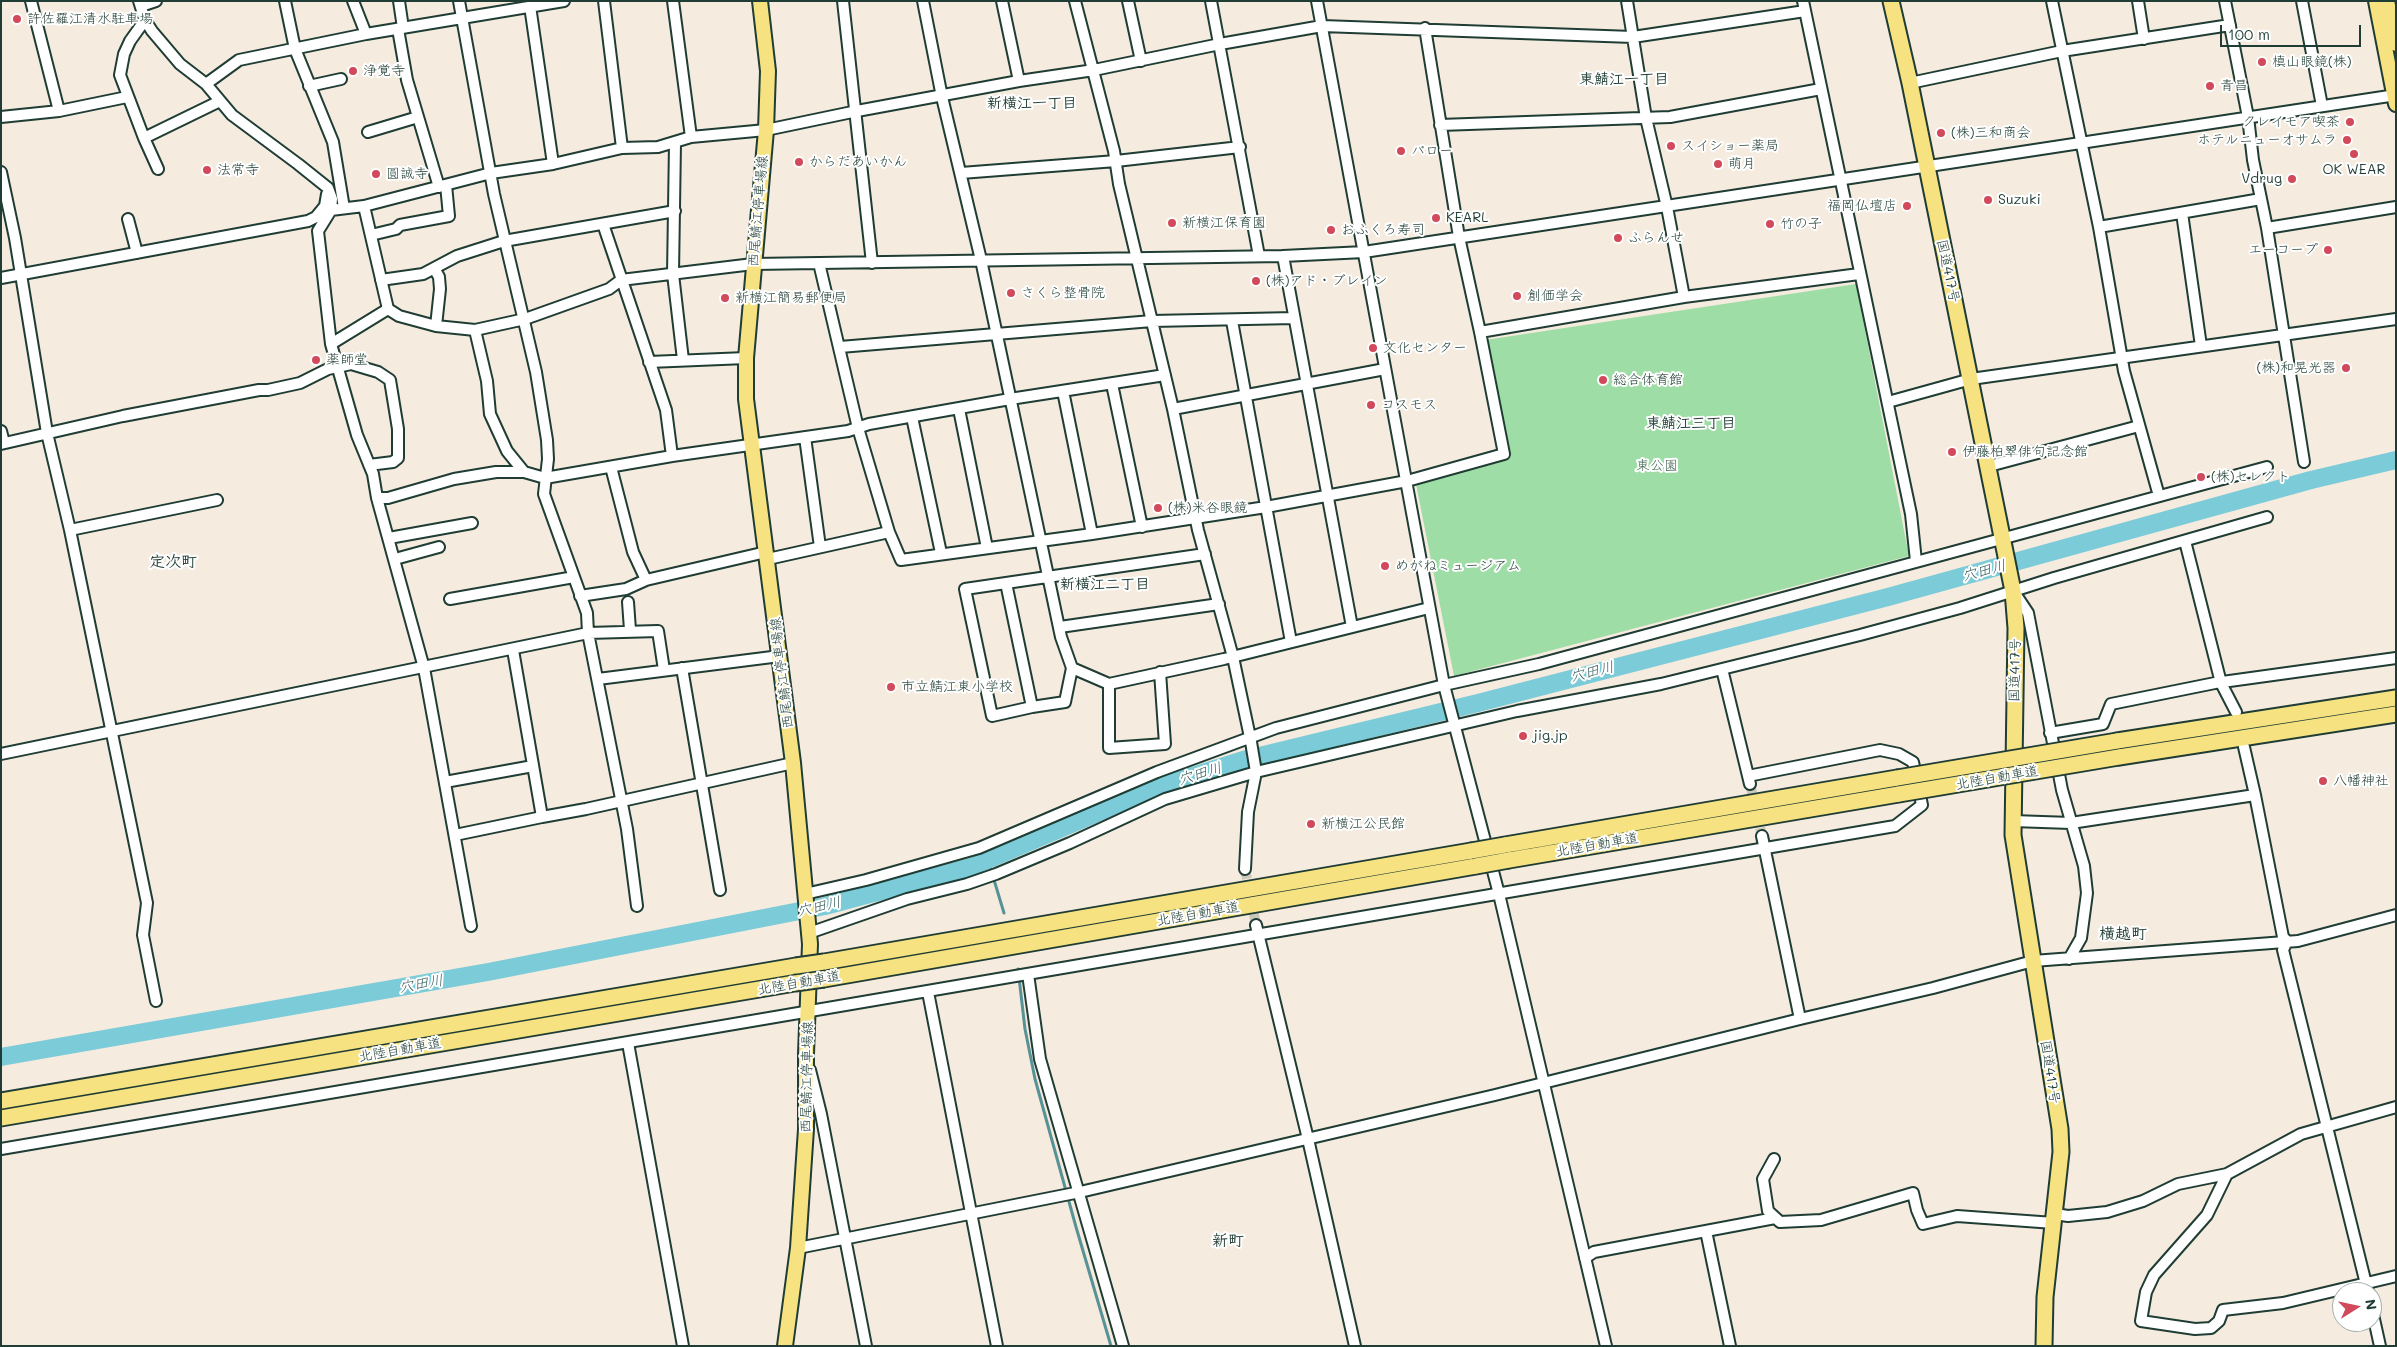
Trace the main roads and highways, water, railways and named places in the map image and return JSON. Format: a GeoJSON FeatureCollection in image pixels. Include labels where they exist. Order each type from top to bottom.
{"type":"FeatureCollection","features":[{"type":"Feature","properties":{"kind":"highway","name":"国道417号"},"geometry":{"type":"LineString","coordinates":[[1891,1],[1927,165],[2013,591],[2016,628],[2013,834],[2060,1129],[2061,1152],[2045,1297],[2044,1346]]}},
{"type":"Feature","properties":{"kind":"highway","name":"北陸自動車道"},"geometry":{"type":"LineString","coordinates":[[1,1101],[1897,778],[2117,741],[2396,698]]}},
{"type":"Feature","properties":{"kind":"highway","name":"北陸自動車道"},"geometry":{"type":"LineString","coordinates":[[1,1118],[2141,753],[2396,714]]}},
{"type":"Feature","properties":{"kind":"highway"},"geometry":{"type":"LineString","coordinates":[[2141,753],[2396,724]]}},
{"type":"Feature","properties":{"kind":"main road","name":"西尾鯖江停車場線"},"geometry":{"type":"LineString","coordinates":[[760,1],[768,71],[766,130],[746,358],[746,399],[750,445],[767,555],[793,763],[809,928],[806,1129],[798,1248],[785,1346]]}},
{"type":"Feature","properties":{"kind":"main road"},"geometry":{"type":"LineString","coordinates":[[2376,1],[2395,98]]}},
{"type":"Feature","properties":{"kind":"main road"},"geometry":{"type":"LineString","coordinates":[[2391,6],[2396,44]]}},
{"type":"Feature","properties":{"kind":"waterway","name":"穴田川"},"geometry":{"type":"LineString","coordinates":[[1,1057],[488,972],[825,906],[971,867],[1160,786],[1243,760],[1478,703],[1888,597],[2311,480],[2396,460]]}},
{"type":"Feature","properties":{"kind":"waterway"},"geometry":{"type":"LineString","coordinates":[[988,860],[1004,913]]}},
{"type":"Feature","properties":{"kind":"waterway"},"geometry":{"type":"LineString","coordinates":[[1018,969],[1025,1029],[1035,1079],[1111,1346]]}},
{"type":"Feature","properties":{"kind":"tunnel"},"geometry":{"type":"LineString","coordinates":[[1750,784],[1762,836]]}},
{"type":"Feature","properties":{"kind":"tunnel"},"geometry":{"type":"LineString","coordinates":[[1245,869],[1256,925]]}},
{"type":"Feature","properties":{"kind":"place","name":"許佐羅江清水駐車場"},"geometry":{"type":"Point","coordinates":[17,19]}},
{"type":"Feature","properties":{"kind":"place","name":"槙山眼鏡(株)"},"geometry":{"type":"Point","coordinates":[2262,62]}},
{"type":"Feature","properties":{"kind":"place","name":"浄覚寺"},"geometry":{"type":"Point","coordinates":[353,71]}},
{"type":"Feature","properties":{"kind":"place","name":"青昌"},"geometry":{"type":"Point","coordinates":[2210,86]}},
{"type":"Feature","properties":{"kind":"place","name":"クレイモア喫茶"},"geometry":{"type":"Point","coordinates":[2350,122]}},
{"type":"Feature","properties":{"kind":"place","name":"(株)三和商会"},"geometry":{"type":"Point","coordinates":[1941,133]}},
{"type":"Feature","properties":{"kind":"place","name":"ホテルニューオサムラ"},"geometry":{"type":"Point","coordinates":[2347,140]}},
{"type":"Feature","properties":{"kind":"place","name":"スイショー薬局"},"geometry":{"type":"Point","coordinates":[1671,146]}},
{"type":"Feature","properties":{"kind":"place","name":"バロー"},"geometry":{"type":"Point","coordinates":[1401,151]}},
{"type":"Feature","properties":{"kind":"place","name":"OK WEAR"},"geometry":{"type":"Point","coordinates":[2354,154]}},
{"type":"Feature","properties":{"kind":"place","name":"からだあいかん"},"geometry":{"type":"Point","coordinates":[799,162]}},
{"type":"Feature","properties":{"kind":"place","name":"萌月"},"geometry":{"type":"Point","coordinates":[1718,164]}},
{"type":"Feature","properties":{"kind":"place","name":"法常寺"},"geometry":{"type":"Point","coordinates":[207,170]}},
{"type":"Feature","properties":{"kind":"place","name":"圓誠寺"},"geometry":{"type":"Point","coordinates":[376,174]}},
{"type":"Feature","properties":{"kind":"place","name":"Vdrug"},"geometry":{"type":"Point","coordinates":[2292,179]}},
{"type":"Feature","properties":{"kind":"place","name":"Suzuki"},"geometry":{"type":"Point","coordinates":[1988,200]}},
{"type":"Feature","properties":{"kind":"place","name":"福岡仏壇店"},"geometry":{"type":"Point","coordinates":[1907,206]}},
{"type":"Feature","properties":{"kind":"place","name":"KEARL"},"geometry":{"type":"Point","coordinates":[1436,218]}},
{"type":"Feature","properties":{"kind":"place","name":"新横江保育園"},"geometry":{"type":"Point","coordinates":[1172,223]}},
{"type":"Feature","properties":{"kind":"place","name":"竹の子"},"geometry":{"type":"Point","coordinates":[1770,224]}},
{"type":"Feature","properties":{"kind":"place","name":"おふくろ寿司"},"geometry":{"type":"Point","coordinates":[1331,230]}},
{"type":"Feature","properties":{"kind":"place","name":"ふらんせ"},"geometry":{"type":"Point","coordinates":[1618,238]}},
{"type":"Feature","properties":{"kind":"place","name":"エーコープ"},"geometry":{"type":"Point","coordinates":[2328,250]}},
{"type":"Feature","properties":{"kind":"place","name":"(株)アド・ブレイン"},"geometry":{"type":"Point","coordinates":[1256,281]}},
{"type":"Feature","properties":{"kind":"place","name":"さくら整骨院"},"geometry":{"type":"Point","coordinates":[1011,293]}},
{"type":"Feature","properties":{"kind":"place","name":"創価学会"},"geometry":{"type":"Point","coordinates":[1517,296]}},
{"type":"Feature","properties":{"kind":"place","name":"新横江簡易郵便局"},"geometry":{"type":"Point","coordinates":[725,298]}},
{"type":"Feature","properties":{"kind":"place","name":"文化センター"},"geometry":{"type":"Point","coordinates":[1373,348]}},
{"type":"Feature","properties":{"kind":"place","name":"薬師堂"},"geometry":{"type":"Point","coordinates":[316,360]}},
{"type":"Feature","properties":{"kind":"place","name":"(株)和晃光器"},"geometry":{"type":"Point","coordinates":[2346,368]}},
{"type":"Feature","properties":{"kind":"place","name":"総合体育館"},"geometry":{"type":"Point","coordinates":[1603,380]}},
{"type":"Feature","properties":{"kind":"place","name":"コスモス"},"geometry":{"type":"Point","coordinates":[1371,405]}},
{"type":"Feature","properties":{"kind":"place","name":"伊藤柏翠俳句記念館"},"geometry":{"type":"Point","coordinates":[1952,452]}},
{"type":"Feature","properties":{"kind":"place","name":"(株)セレクト"},"geometry":{"type":"Point","coordinates":[2201,477]}},
{"type":"Feature","properties":{"kind":"place","name":"(株)米谷眼鏡"},"geometry":{"type":"Point","coordinates":[1158,508]}},
{"type":"Feature","properties":{"kind":"place","name":"めがねミュージアム"},"geometry":{"type":"Point","coordinates":[1385,566]}},
{"type":"Feature","properties":{"kind":"place","name":"市立鯖江東小学校"},"geometry":{"type":"Point","coordinates":[891,687]}},
{"type":"Feature","properties":{"kind":"place","name":"jig.jp"},"geometry":{"type":"Point","coordinates":[1523,736]}},
{"type":"Feature","properties":{"kind":"place","name":"八幡神社"},"geometry":{"type":"Point","coordinates":[2323,781]}},
{"type":"Feature","properties":{"kind":"place","name":"新横江公民館"},"geometry":{"type":"Point","coordinates":[1311,824]}},
{"type":"Feature","properties":{"kind":"district","name":"東鯖江一丁目"},"geometry":{"type":"Point","coordinates":[1624,79]}},
{"type":"Feature","properties":{"kind":"district","name":"新横江一丁目"},"geometry":{"type":"Point","coordinates":[1032,103]}},
{"type":"Feature","properties":{"kind":"district","name":"東鯖江三丁目"},"geometry":{"type":"Point","coordinates":[1691,423]}},
{"type":"Feature","properties":{"kind":"district","name":"定次町"},"geometry":{"type":"Point","coordinates":[173,562]}},
{"type":"Feature","properties":{"kind":"district","name":"新横江二丁目"},"geometry":{"type":"Point","coordinates":[1105,584]}},
{"type":"Feature","properties":{"kind":"district","name":"横越町"},"geometry":{"type":"Point","coordinates":[2123,934]}},
{"type":"Feature","properties":{"kind":"district","name":"新町"},"geometry":{"type":"Point","coordinates":[1228,1241]}},
{"type":"Feature","properties":{"kind":"park label","name":"東公園"},"geometry":{"type":"Point","coordinates":[1657,466]}}]}
